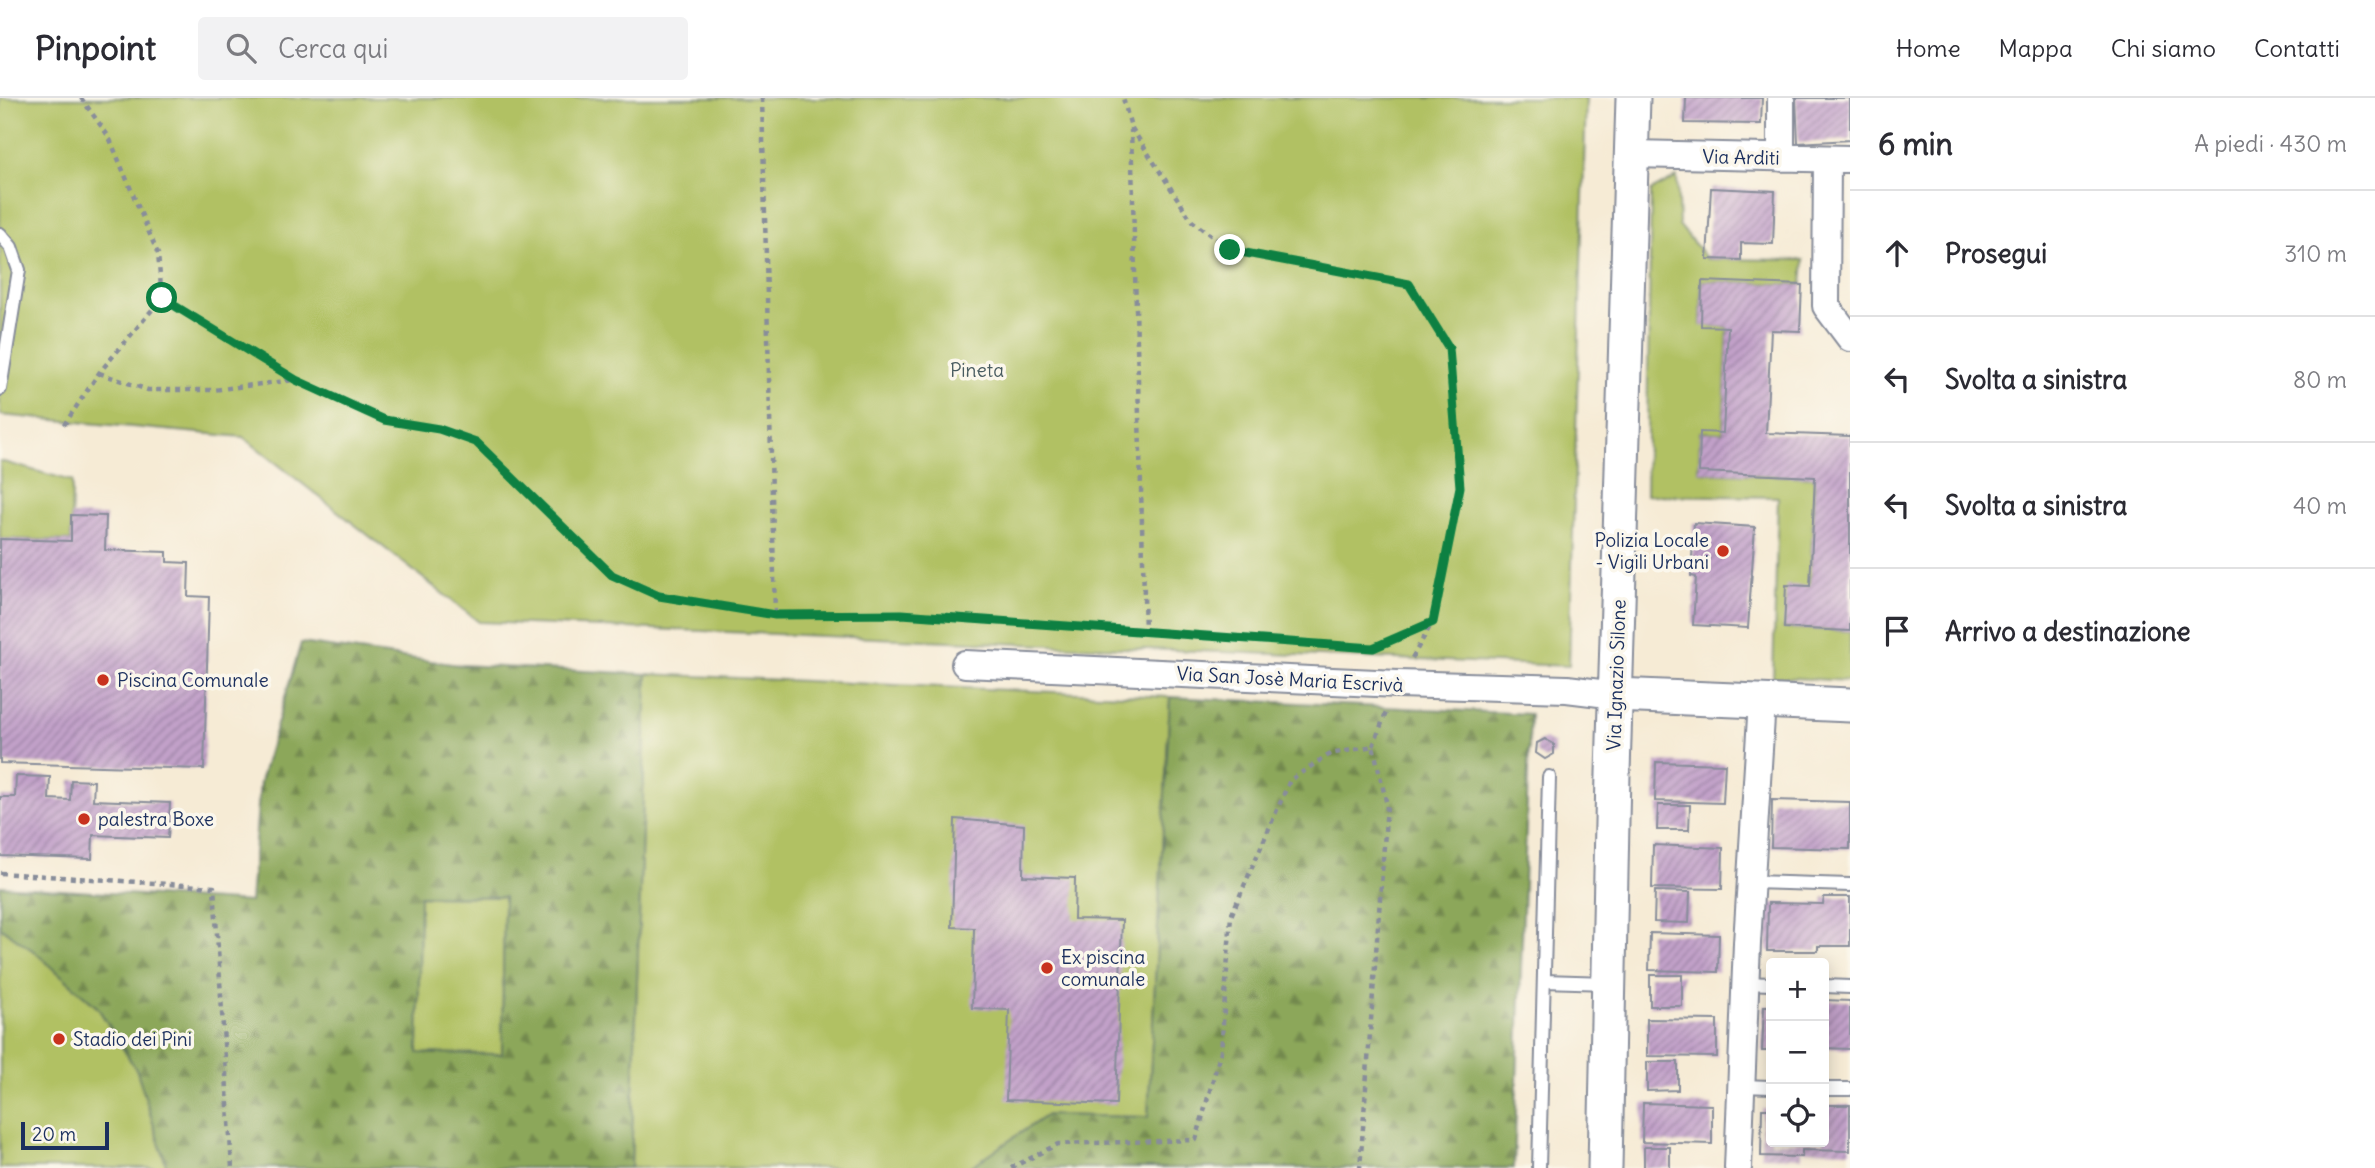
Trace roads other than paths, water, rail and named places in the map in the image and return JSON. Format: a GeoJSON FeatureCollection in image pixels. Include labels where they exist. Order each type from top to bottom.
{"type":"FeatureCollection","features":[{"type":"Feature","properties":{"kind":"street","name":"Via Ignazio Silone"},"geometry":{"type":"LineString","coordinates":[[1605,1168],[1633,98]]}},
{"type":"Feature","properties":{"kind":"street"},"geometry":{"type":"LineString","coordinates":[[1781,98],[1781,158]]}},
{"type":"Feature","properties":{"kind":"street","name":"Via Arditi"},"geometry":{"type":"LineString","coordinates":[[1633,154],[1838,159]]}},
{"type":"Feature","properties":{"kind":"street"},"geometry":{"type":"LineString","coordinates":[[1838,159],[1826,306],[1850,338]]}},
{"type":"Feature","properties":{"kind":"street","name":"Via San Josè Maria Escrivà"},"geometry":{"type":"LineString","coordinates":[[965,664],[1567,689],[1616,695]]}},
{"type":"Feature","properties":{"kind":"street"},"geometry":{"type":"LineString","coordinates":[[1616,695],[1850,705]]}},
{"type":"Feature","properties":{"kind":"street"},"geometry":{"type":"LineString","coordinates":[[1738,1168],[1742,1086],[1758,984],[1751,882],[1762,701]]}},
{"type":"Feature","properties":{"kind":"lane"},"geometry":{"type":"LineString","coordinates":[[0,234],[11,247],[19,270],[0,388]]}},
{"type":"Feature","properties":{"kind":"lane"},"geometry":{"type":"LineString","coordinates":[[1539,1168],[1549,778]]}},
{"type":"Feature","properties":{"kind":"lane"},"geometry":{"type":"LineString","coordinates":[[1751,882],[1850,885]]}},
{"type":"Feature","properties":{"kind":"lane"},"geometry":{"type":"LineString","coordinates":[[1544,981],[1609,983]]}},
{"type":"Feature","properties":{"kind":"lane"},"geometry":{"type":"LineString","coordinates":[[1829,986],[1850,987]]}},
{"type":"Feature","properties":{"kind":"lane"},"geometry":{"type":"LineString","coordinates":[[1742,1086],[1766,1087]]}},
{"type":"Feature","properties":{"kind":"lane"},"geometry":{"type":"LineString","coordinates":[[1829,1088],[1850,1089]]}},
{"type":"Feature","properties":{"kind":"place","name":"Polizia Locale - Vigili Urbani"},"geometry":{"type":"Point","coordinates":[1723,551]}},
{"type":"Feature","properties":{"kind":"place","name":"Piscina Comunale"},"geometry":{"type":"Point","coordinates":[103,680]}},
{"type":"Feature","properties":{"kind":"place","name":"palestra Boxe"},"geometry":{"type":"Point","coordinates":[84,819]}},
{"type":"Feature","properties":{"kind":"place","name":"Ex piscina comunale"},"geometry":{"type":"Point","coordinates":[1047,968]}},
{"type":"Feature","properties":{"kind":"place","name":"Stadio dei Pini"},"geometry":{"type":"Point","coordinates":[59,1039]}},
{"type":"Feature","properties":{"kind":"park label","name":"Pineta"},"geometry":{"type":"Point","coordinates":[977,370]}}]}
